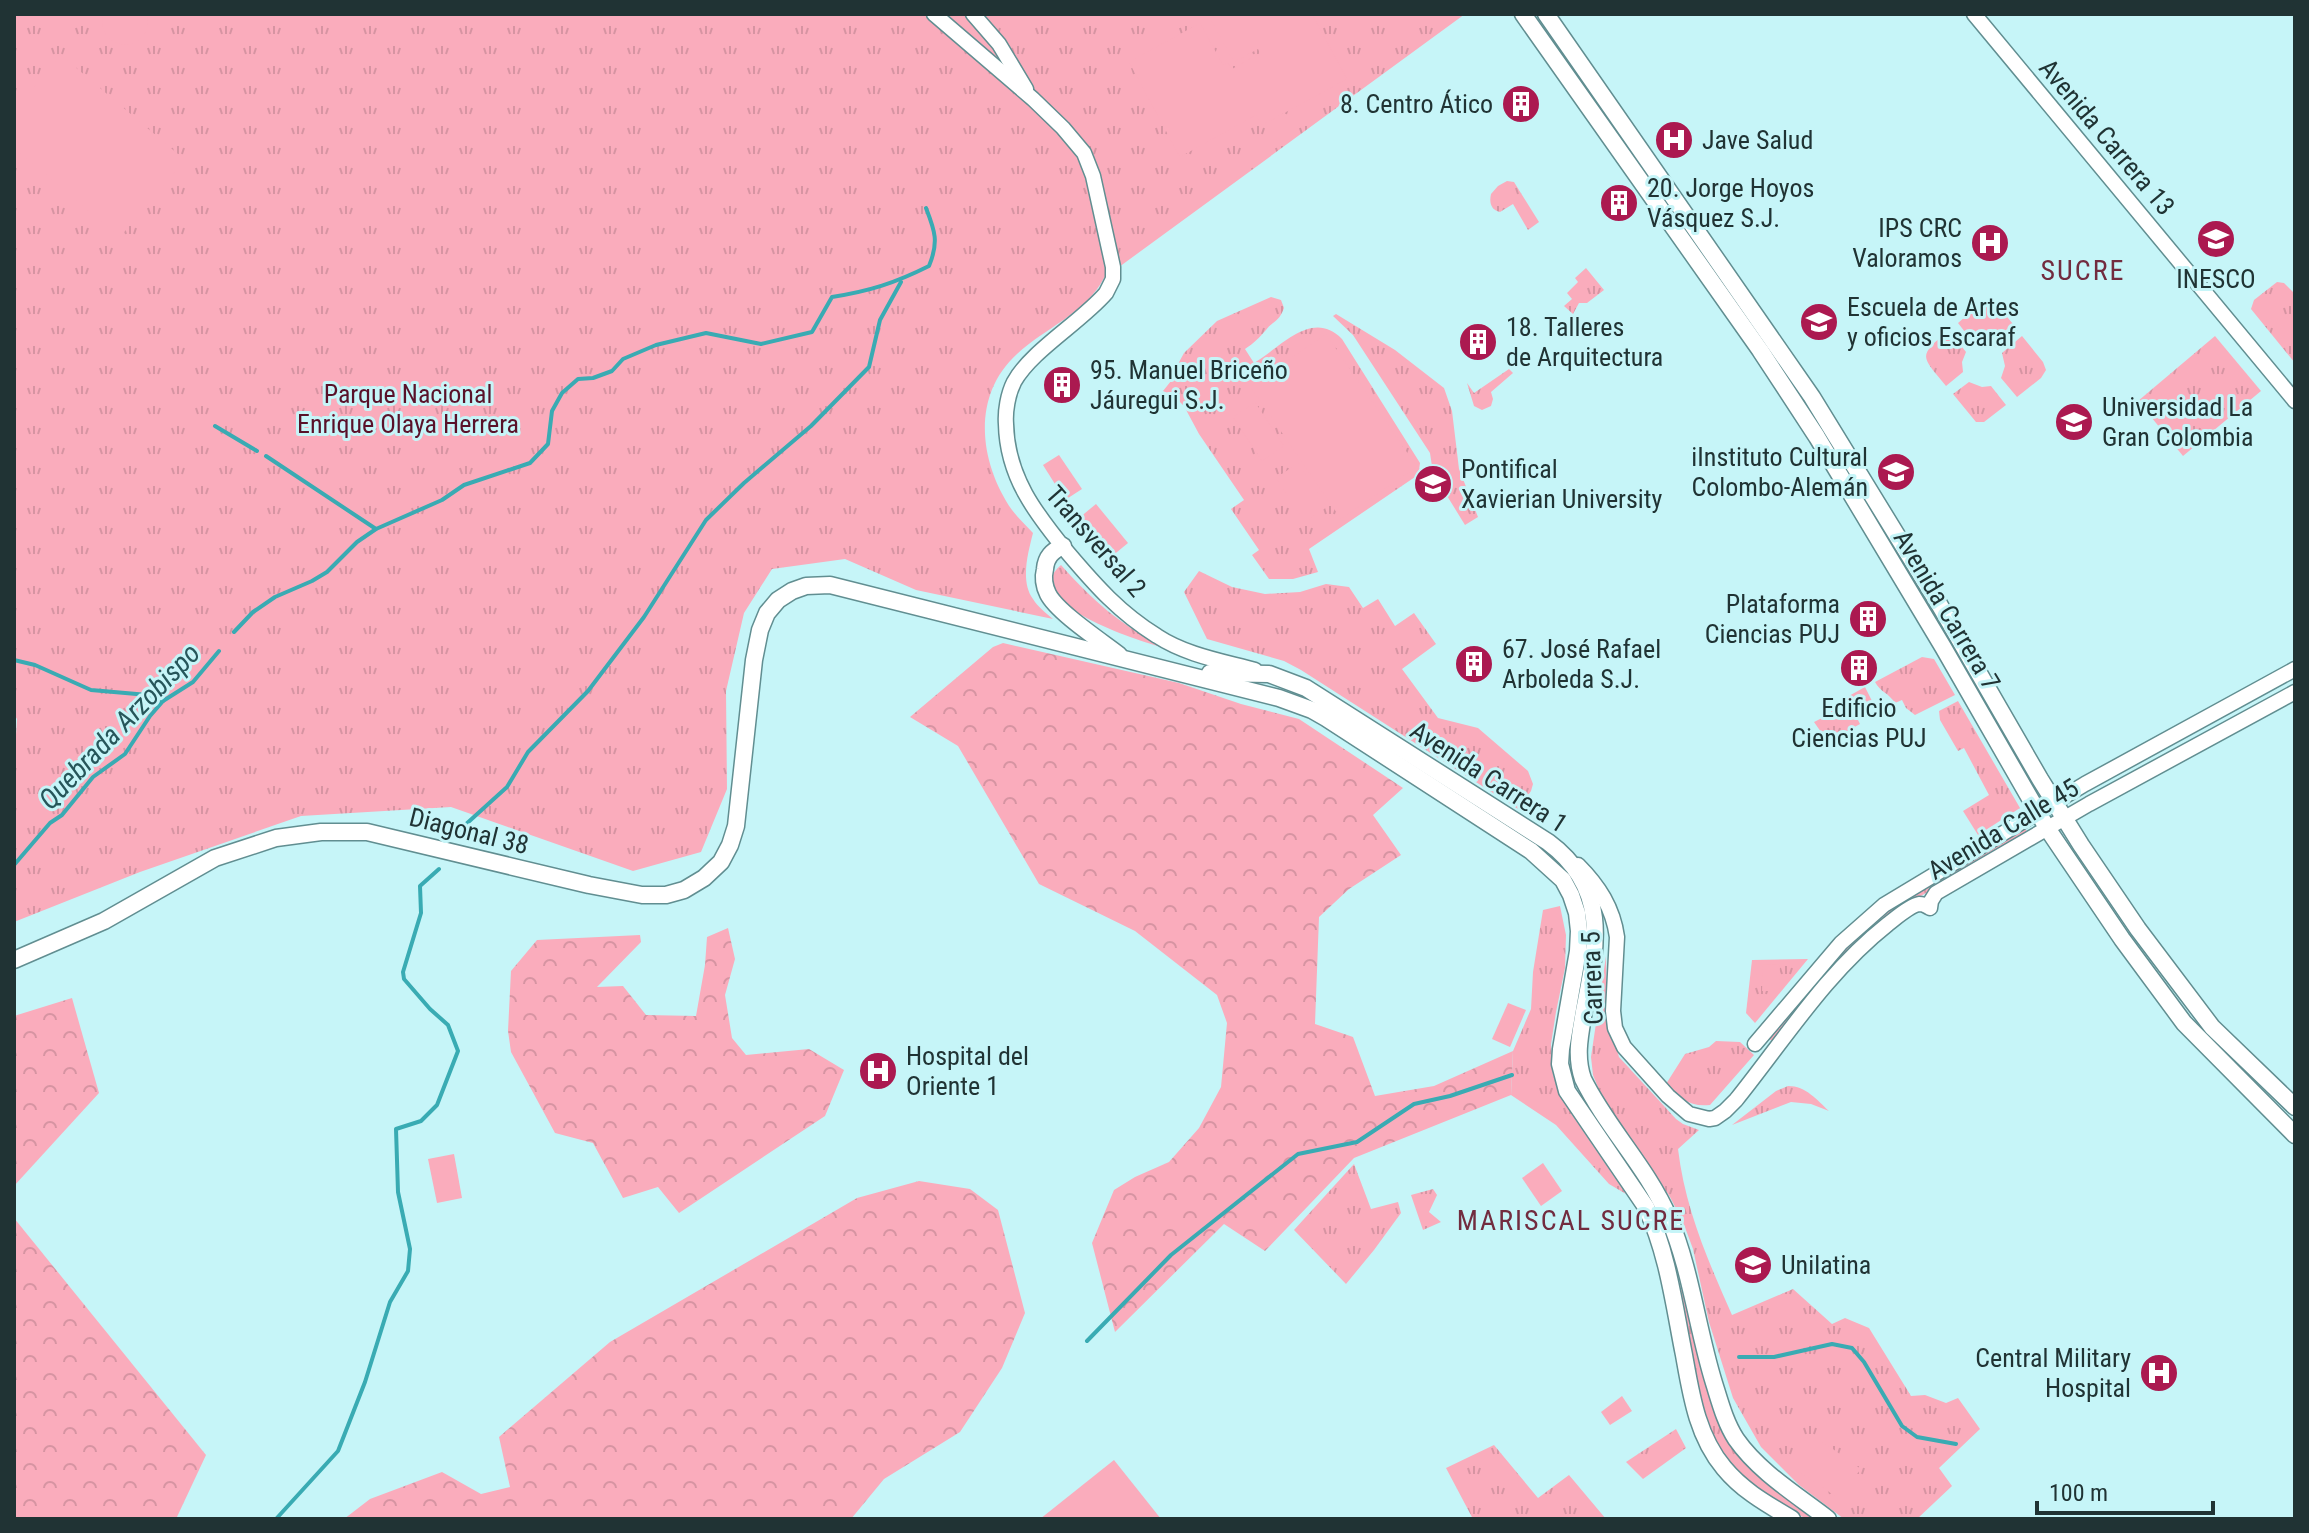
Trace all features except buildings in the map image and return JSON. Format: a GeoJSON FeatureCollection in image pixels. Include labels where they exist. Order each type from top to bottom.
{"type":"FeatureCollection","features":[{"type":"Feature","properties":{"kind":"main road"},"geometry":{"type":"LineString","coordinates":[[934,14],[1033,99]]}},
{"type":"Feature","properties":{"kind":"main road"},"geometry":{"type":"LineString","coordinates":[[973,14],[999,44],[1033,99]]}},
{"type":"Feature","properties":{"kind":"main road","name":"Avenida Carrera 7"},"geometry":{"type":"LineString","coordinates":[[1523,14],[1744,327],[1817,437],[2047,828],[2122,939],[2184,1023],[2295,1135]]}},
{"type":"Feature","properties":{"kind":"main road","name":"Avenida Carrera 7"},"geometry":{"type":"LineString","coordinates":[[1546,14],[1812,397],[1939,604],[2055,802],[2138,929],[2217,1032],[2295,1107]]}},
{"type":"Feature","properties":{"kind":"main road","name":"Avenida Carrera 13"},"geometry":{"type":"LineString","coordinates":[[1974,14],[2295,401]]}},
{"type":"Feature","properties":{"kind":"main road","name":"Transversal 2"},"geometry":{"type":"LineString","coordinates":[[1033,99],[1076,142],[1089,162],[1113,267],[1110,286],[1101,299],[1027,365],[1013,383],[1005,419],[1006,444],[1016,478],[1027,500],[1104,595],[1157,636],[1186,650],[1269,674]]}},
{"type":"Feature","properties":{"kind":"main road"},"geometry":{"type":"LineString","coordinates":[[1063,546],[1047,560],[1044,576],[1047,593],[1122,658]]}},
{"type":"Feature","properties":{"kind":"main road","name":"Avenida Carrera 1"},"geometry":{"type":"LineString","coordinates":[[754,660],[760,630],[767,613],[778,600],[806,586],[830,585],[1181,672],[1312,710],[1531,851],[1563,880],[1577,913],[1578,951],[1560,1064],[1567,1091],[1646,1207],[1653,1223],[1671,1286],[1694,1409],[1711,1450],[1749,1492],[1792,1519]]}},
{"type":"Feature","properties":{"kind":"main road","name":"Diagonal 38"},"geometry":{"type":"LineString","coordinates":[[14,960],[104,921],[215,858],[276,838],[321,832],[367,832],[642,895],[666,895],[684,890],[704,878],[721,862],[736,826],[754,660]]}},
{"type":"Feature","properties":{"kind":"main road","name":"Avenida Calle 45"},"geometry":{"type":"LineString","coordinates":[[1755,1044],[1818,969],[1864,921],[1884,905],[2055,802],[2295,669]]}},
{"type":"Feature","properties":{"kind":"main road","name":"Avenida Carrera 1"},"geometry":{"type":"LineString","coordinates":[[1181,672],[1269,674],[1317,693],[1561,852],[1585,885],[1596,924],[1594,963],[1578,1041],[1579,1068],[1583,1079],[1648,1178],[1667,1214],[1681,1249],[1714,1385],[1735,1437],[1753,1459],[1828,1519]]}},
{"type":"Feature","properties":{"kind":"main road","name":"Avenida Calle 45"},"geometry":{"type":"LineString","coordinates":[[1715,1118],[1728,1108],[1818,992],[1866,943],[1912,907],[1924,904],[1930,908],[1936,893],[2047,828],[2295,692]]}},
{"type":"Feature","properties":{"kind":"main road","name":"Carrera 5"},"geometry":{"type":"LineString","coordinates":[[1561,852],[1593,881],[1612,915],[1617,937],[1614,1020],[1624,1047],[1682,1110],[1695,1117],[1715,1118]]}},
{"type":"Feature","properties":{"kind":"green space","name":"Parque Nacional Enrique Olaya Herrera"},"geometry":{"type":"Polygon","coordinates":[[[14,14],[1465,14],[1104,278],[1087,301],[1017,354],[1002,371],[992,389],[987,409],[987,451],[1001,491],[1012,510],[1033,533],[1026,567],[1027,584],[1035,602],[1053,619],[916,590],[845,559],[772,569],[744,613],[726,691],[727,789],[701,852],[633,871],[451,807],[301,816],[140,872],[14,922],[17,719],[14,714],[14,14]]]}},
{"type":"Feature","properties":{"kind":"green space"},"geometry":{"type":"Polygon","coordinates":[[[103,14],[147,14],[147,27],[142,37],[134,43],[116,42],[108,37],[103,27],[103,14]]]}},
{"type":"Feature","properties":{"kind":"green space"},"geometry":{"type":"Polygon","coordinates":[[[1217,14],[1312,14],[1347,79],[1262,125],[1256,115],[1180,157],[1129,62],[1200,23],[1223,65],[1228,63],[1232,69],[1260,53],[1258,49],[1234,62],[1210,18],[1217,14]]]}},
{"type":"Feature","properties":{"kind":"green space"},"geometry":{"type":"Polygon","coordinates":[[[61,55],[185,160],[120,237],[14,148],[14,111],[61,55]]]}},
{"type":"Feature","properties":{"kind":"green space"},"geometry":{"type":"Polygon","coordinates":[[[1507,181],[1514,182],[1539,222],[1528,230],[1513,204],[1500,212],[1491,206],[1491,194],[1507,181]]]}},
{"type":"Feature","properties":{"kind":"green space"},"geometry":{"type":"Polygon","coordinates":[[[1586,268],[1604,290],[1587,303],[1579,303],[1573,314],[1564,306],[1572,299],[1567,293],[1578,282],[1575,278],[1586,268]]]}},
{"type":"Feature","properties":{"kind":"green space"},"geometry":{"type":"Polygon","coordinates":[[[2277,282],[2284,283],[2295,294],[2295,363],[2251,309],[2254,300],[2277,282]]]}},
{"type":"Feature","properties":{"kind":"green space"},"geometry":{"type":"Polygon","coordinates":[[[1271,297],[1281,300],[1284,308],[1278,318],[1245,349],[1254,363],[1308,329],[1331,331],[1342,339],[1420,463],[1415,477],[1309,549],[1318,572],[1293,579],[1269,579],[1252,555],[1259,550],[1231,509],[1244,500],[1199,434],[1184,406],[1163,391],[1175,376],[1184,353],[1217,321],[1271,297]]]}},
{"type":"Feature","properties":{"kind":"green space"},"geometry":{"type":"Polygon","coordinates":[[[1990,301],[2018,330],[1997,348],[1990,344],[1975,345],[1958,323],[1980,304],[1990,301]]]}},
{"type":"Feature","properties":{"kind":"green space"},"geometry":{"type":"Polygon","coordinates":[[[1336,314],[1395,350],[1444,388],[1452,411],[1459,469],[1478,517],[1465,525],[1433,473],[1430,453],[1353,335],[1333,316],[1336,314]]]}},
{"type":"Feature","properties":{"kind":"green space"},"geometry":{"type":"Polygon","coordinates":[[[1972,317],[2001,320],[1999,335],[1970,333],[1972,317]]]}},
{"type":"Feature","properties":{"kind":"green space"},"geometry":{"type":"Polygon","coordinates":[[[1949,330],[1966,352],[1962,362],[1963,372],[1946,386],[1931,368],[1926,356],[1927,351],[1949,330]]]}},
{"type":"Feature","properties":{"kind":"green space"},"geometry":{"type":"Polygon","coordinates":[[[1326,334],[1417,467],[1341,519],[1250,386],[1326,334]]]}},
{"type":"Feature","properties":{"kind":"green space"},"geometry":{"type":"Polygon","coordinates":[[[2022,336],[2046,370],[2041,378],[2017,397],[2001,378],[2005,366],[2002,353],[2022,336]]]}},
{"type":"Feature","properties":{"kind":"green space"},"geometry":{"type":"Polygon","coordinates":[[[2215,336],[2261,391],[2183,456],[2138,401],[2215,336]]]}},
{"type":"Feature","properties":{"kind":"green space"},"geometry":{"type":"Polygon","coordinates":[[[1509,369],[1513,373],[1491,392],[1491,406],[1482,410],[1474,406],[1467,383],[1474,393],[1509,369]]]}},
{"type":"Feature","properties":{"kind":"green space"},"geometry":{"type":"Polygon","coordinates":[[[1969,382],[1982,387],[1991,386],[2006,405],[1984,422],[1976,422],[1953,394],[1969,382]]]}},
{"type":"Feature","properties":{"kind":"green space"},"geometry":{"type":"Polygon","coordinates":[[[1255,402],[1284,446],[1262,461],[1233,417],[1255,402]]]}},
{"type":"Feature","properties":{"kind":"green space"},"geometry":{"type":"Polygon","coordinates":[[[1059,455],[1082,489],[1065,500],[1043,465],[1059,455]]]}},
{"type":"Feature","properties":{"kind":"green space"},"geometry":{"type":"Polygon","coordinates":[[[1298,463],[1327,507],[1305,522],[1276,478],[1298,463]]]}},
{"type":"Feature","properties":{"kind":"green space"},"geometry":{"type":"Polygon","coordinates":[[[1096,504],[1128,543],[1111,557],[1079,518],[1096,504]]]}},
{"type":"Feature","properties":{"kind":"green space"},"geometry":{"type":"Polygon","coordinates":[[[1061,565],[1108,611],[1162,647],[1109,629],[1068,606],[1055,593],[1052,579],[1061,565]]]}},
{"type":"Feature","properties":{"kind":"green space"},"geometry":{"type":"Polygon","coordinates":[[[1199,571],[1232,587],[1265,594],[1300,592],[1326,584],[1349,587],[1363,608],[1378,599],[1395,626],[1414,613],[1436,644],[1402,669],[1438,718],[1478,728],[1528,771],[1533,784],[1531,791],[1518,809],[1301,670],[1284,661],[1207,639],[1184,592],[1199,571]]]}},
{"type":"Feature","properties":{"kind":"green space"},"geometry":{"type":"Polygon","coordinates":[[[1003,643],[1179,683],[1299,719],[1403,788],[1373,815],[1401,855],[1349,889],[1319,917],[1315,1024],[1353,1037],[1375,1096],[1434,1086],[1513,1051],[1511,1095],[1354,1158],[1265,1251],[1224,1224],[1115,1332],[1092,1243],[1114,1190],[1169,1162],[1199,1128],[1221,1087],[1227,1023],[1217,995],[1135,931],[1039,884],[958,746],[910,717],[993,647],[1003,643]]]}},
{"type":"Feature","properties":{"kind":"green space"},"geometry":{"type":"Polygon","coordinates":[[[1922,657],[1934,659],[1955,695],[1915,715],[1902,700],[1895,703],[1875,682],[1922,657]]]}},
{"type":"Feature","properties":{"kind":"green space"},"geometry":{"type":"Polygon","coordinates":[[[1865,687],[1874,705],[1856,716],[1860,724],[1828,742],[1814,722],[1832,713],[1829,707],[1865,687]]]}},
{"type":"Feature","properties":{"kind":"green space"},"geometry":{"type":"Polygon","coordinates":[[[1958,701],[2020,808],[1978,835],[1963,811],[1989,795],[1964,748],[1958,751],[1940,720],[1939,711],[1958,701]]]}},
{"type":"Feature","properties":{"kind":"green space"},"geometry":{"type":"Polygon","coordinates":[[[2025,828],[2027,832],[1901,908],[1825,975],[1772,1041],[1768,1038],[1845,948],[1869,925],[1898,904],[2025,828]]]}},
{"type":"Feature","properties":{"kind":"green space"},"geometry":{"type":"Polygon","coordinates":[[[1560,906],[1566,935],[1565,968],[1551,1044],[1553,1075],[1571,1113],[1626,1194],[1609,1184],[1556,1125],[1511,1095],[1513,1051],[1531,1009],[1533,972],[1543,910],[1560,906]]]}},
{"type":"Feature","properties":{"kind":"green space"},"geometry":{"type":"Polygon","coordinates":[[[728,928],[735,959],[725,995],[732,1038],[746,1055],[809,1049],[844,1070],[825,1116],[679,1213],[658,1187],[623,1198],[593,1143],[555,1133],[511,1052],[508,1031],[511,971],[537,940],[640,935],[641,942],[597,987],[623,986],[646,1015],[696,1016],[707,937],[728,928]]]}},
{"type":"Feature","properties":{"kind":"green space"},"geometry":{"type":"Polygon","coordinates":[[[1606,956],[1607,1014],[1619,1057],[1676,1119],[1699,1130],[1678,1149],[1681,1171],[1699,1234],[1732,1315],[1793,1289],[1832,1324],[1845,1318],[1869,1328],[1911,1396],[1925,1395],[1946,1403],[1958,1398],[1980,1429],[1939,1468],[1952,1486],[1917,1519],[1844,1519],[1799,1485],[1761,1447],[1733,1398],[1683,1222],[1670,1197],[1601,1095],[1593,1075],[1591,1057],[1606,956]]]}},
{"type":"Feature","properties":{"kind":"green space"},"geometry":{"type":"Polygon","coordinates":[[[1808,959],[1755,1023],[1746,1013],[1752,960],[1808,959]]]}},
{"type":"Feature","properties":{"kind":"green space"},"geometry":{"type":"Polygon","coordinates":[[[1763,964],[1780,965],[1779,991],[1762,991],[1763,964]]]}},
{"type":"Feature","properties":{"kind":"green space"},"geometry":{"type":"Polygon","coordinates":[[[72,998],[99,1093],[14,1186],[14,1016],[72,998]]]}},
{"type":"Feature","properties":{"kind":"green space"},"geometry":{"type":"Polygon","coordinates":[[[1508,1003],[1526,1010],[1510,1047],[1492,1039],[1508,1003]]]}},
{"type":"Feature","properties":{"kind":"green space"},"geometry":{"type":"Polygon","coordinates":[[[1716,1041],[1740,1042],[1754,1055],[1710,1105],[1691,1103],[1681,1098],[1666,1084],[1685,1054],[1709,1047],[1716,1041]]]}},
{"type":"Feature","properties":{"kind":"green space"},"geometry":{"type":"Polygon","coordinates":[[[1788,1086],[1806,1091],[1829,1111],[1811,1104],[1791,1102],[1732,1125],[1776,1091],[1788,1086]]]}},
{"type":"Feature","properties":{"kind":"green space"},"geometry":{"type":"Polygon","coordinates":[[[454,1154],[462,1198],[437,1203],[428,1159],[454,1154]]]}},
{"type":"Feature","properties":{"kind":"green space"},"geometry":{"type":"Polygon","coordinates":[[[1543,1163],[1562,1191],[1541,1206],[1522,1178],[1543,1163]]]}},
{"type":"Feature","properties":{"kind":"green space"},"geometry":{"type":"Polygon","coordinates":[[[1354,1164],[1371,1209],[1398,1202],[1401,1213],[1346,1284],[1294,1230],[1354,1164]]]}},
{"type":"Feature","properties":{"kind":"green space"},"geometry":{"type":"Polygon","coordinates":[[[919,1181],[970,1189],[998,1210],[1025,1313],[1002,1368],[960,1432],[884,1479],[851,1519],[344,1519],[370,1499],[442,1472],[481,1494],[510,1487],[499,1437],[610,1342],[857,1198],[919,1181]]]}},
{"type":"Feature","properties":{"kind":"green space"},"geometry":{"type":"Polygon","coordinates":[[[1433,1189],[1437,1195],[1429,1212],[1441,1222],[1423,1230],[1411,1195],[1433,1189]]]}},
{"type":"Feature","properties":{"kind":"green space"},"geometry":{"type":"Polygon","coordinates":[[[14,1218],[206,1455],[176,1519],[14,1519],[14,1218]]]}},
{"type":"Feature","properties":{"kind":"green space"},"geometry":{"type":"Polygon","coordinates":[[[1674,1265],[1721,1420],[1822,1519],[1806,1519],[1751,1485],[1728,1466],[1714,1443],[1699,1403],[1674,1265]]]}},
{"type":"Feature","properties":{"kind":"green space"},"geometry":{"type":"Polygon","coordinates":[[[1622,1396],[1632,1411],[1610,1425],[1601,1412],[1622,1396]]]}},
{"type":"Feature","properties":{"kind":"green space"},"geometry":{"type":"Polygon","coordinates":[[[1676,1429],[1686,1448],[1643,1479],[1626,1462],[1676,1429]]]}},
{"type":"Feature","properties":{"kind":"green space"},"geometry":{"type":"Polygon","coordinates":[[[1823,1442],[1861,1469],[1838,1498],[1798,1471],[1823,1442]]]}},
{"type":"Feature","properties":{"kind":"green space"},"geometry":{"type":"Polygon","coordinates":[[[1494,1445],[1538,1498],[1569,1475],[1606,1519],[1473,1519],[1446,1468],[1494,1445]]]}},
{"type":"Feature","properties":{"kind":"green space"},"geometry":{"type":"Polygon","coordinates":[[[1114,1460],[1161,1519],[1040,1519],[1114,1460]]]}},
{"type":"Feature","properties":{"kind":"waterway","name":"Quebrada Arzobispo"},"geometry":{"type":"LineString","coordinates":[[234,632],[253,612],[275,597],[327,572],[357,542],[376,529],[442,500],[464,485],[530,463],[548,444],[552,411],[562,393],[578,379],[593,378],[612,371],[623,359],[656,345],[706,333],[761,344],[812,332],[832,297],[882,286],[929,266],[935,237],[926,208]]}},
{"type":"Feature","properties":{"kind":"waterway"},"geometry":{"type":"LineString","coordinates":[[454,835],[507,787],[528,752],[588,691],[644,617],[706,520],[811,426],[869,367],[880,320],[901,282]]}},
{"type":"Feature","properties":{"kind":"waterway"},"geometry":{"type":"LineString","coordinates":[[215,426],[257,451]]}},
{"type":"Feature","properties":{"kind":"waterway"},"geometry":{"type":"LineString","coordinates":[[266,456],[376,529]]}},
{"type":"Feature","properties":{"kind":"waterway","name":"Quebrada Arzobispo"},"geometry":{"type":"LineString","coordinates":[[14,865],[93,777],[125,754],[163,701],[193,682],[219,651]]}},
{"type":"Feature","properties":{"kind":"waterway"},"geometry":{"type":"LineString","coordinates":[[14,660],[35,665],[91,690],[148,695],[163,701]]}},
{"type":"Feature","properties":{"kind":"waterway"},"geometry":{"type":"LineString","coordinates":[[276,1519],[338,1451],[365,1382],[390,1302],[408,1271],[410,1249],[398,1192],[396,1129],[421,1121],[437,1105],[458,1051],[448,1025],[404,979],[403,972],[421,913],[420,886],[439,869]]}},
{"type":"Feature","properties":{"kind":"waterway"},"geometry":{"type":"LineString","coordinates":[[1087,1341],[1171,1255],[1298,1154],[1357,1142],[1414,1104],[1450,1096],[1512,1075]]}},
{"type":"Feature","properties":{"kind":"waterway"},"geometry":{"type":"LineString","coordinates":[[1739,1357],[1774,1357],[1832,1344],[1852,1348],[1864,1362],[1902,1426],[1917,1437],[1956,1444]]}},
{"type":"Feature","properties":{"kind":"place","name":"8. Centro Ático"},"geometry":{"type":"Point","coordinates":[1521,104]}},
{"type":"Feature","properties":{"kind":"place","name":"Jave Salud"},"geometry":{"type":"Point","coordinates":[1674,140]}},
{"type":"Feature","properties":{"kind":"place","name":"20. Jorge Hoyos Vásquez S.J."},"geometry":{"type":"Point","coordinates":[1619,203]}},
{"type":"Feature","properties":{"kind":"place","name":"INESCO"},"geometry":{"type":"Point","coordinates":[2216,239]}},
{"type":"Feature","properties":{"kind":"place","name":"IPS CRC Valoramos"},"geometry":{"type":"Point","coordinates":[1990,243]}},
{"type":"Feature","properties":{"kind":"place","name":"Escuela de Artes y oficios Escaraf"},"geometry":{"type":"Point","coordinates":[1819,322]}},
{"type":"Feature","properties":{"kind":"place","name":"18. Talleres de Arquitectura"},"geometry":{"type":"Point","coordinates":[1478,342]}},
{"type":"Feature","properties":{"kind":"place","name":"95. Manuel Briceño Jáuregui S.J."},"geometry":{"type":"Point","coordinates":[1062,385]}},
{"type":"Feature","properties":{"kind":"place","name":"Universidad La Gran Colombia"},"geometry":{"type":"Point","coordinates":[2074,422]}},
{"type":"Feature","properties":{"kind":"place","name":"iInstituto Cultural Colombo-Alemán"},"geometry":{"type":"Point","coordinates":[1896,472]}},
{"type":"Feature","properties":{"kind":"place","name":"Pontifical Xavierian University"},"geometry":{"type":"Point","coordinates":[1433,484]}},
{"type":"Feature","properties":{"kind":"place","name":"Plataforma Ciencias PUJ"},"geometry":{"type":"Point","coordinates":[1868,619]}},
{"type":"Feature","properties":{"kind":"place","name":"67. José Rafael Arboleda S.J."},"geometry":{"type":"Point","coordinates":[1474,664]}},
{"type":"Feature","properties":{"kind":"place","name":"Edificio Ciencias PUJ"},"geometry":{"type":"Point","coordinates":[1859,668]}},
{"type":"Feature","properties":{"kind":"place","name":"Hospital del Oriente 1"},"geometry":{"type":"Point","coordinates":[878,1071]}},
{"type":"Feature","properties":{"kind":"place","name":"Unilatina"},"geometry":{"type":"Point","coordinates":[1753,1265]}},
{"type":"Feature","properties":{"kind":"place","name":"Central Military Hospital"},"geometry":{"type":"Point","coordinates":[2159,1373]}},
{"type":"Feature","properties":{"kind":"district","name":"SUCRE"},"geometry":{"type":"Point","coordinates":[2083,270]}},
{"type":"Feature","properties":{"kind":"district","name":"MARISCAL SUCRE"},"geometry":{"type":"Point","coordinates":[1571,1220]}}]}
